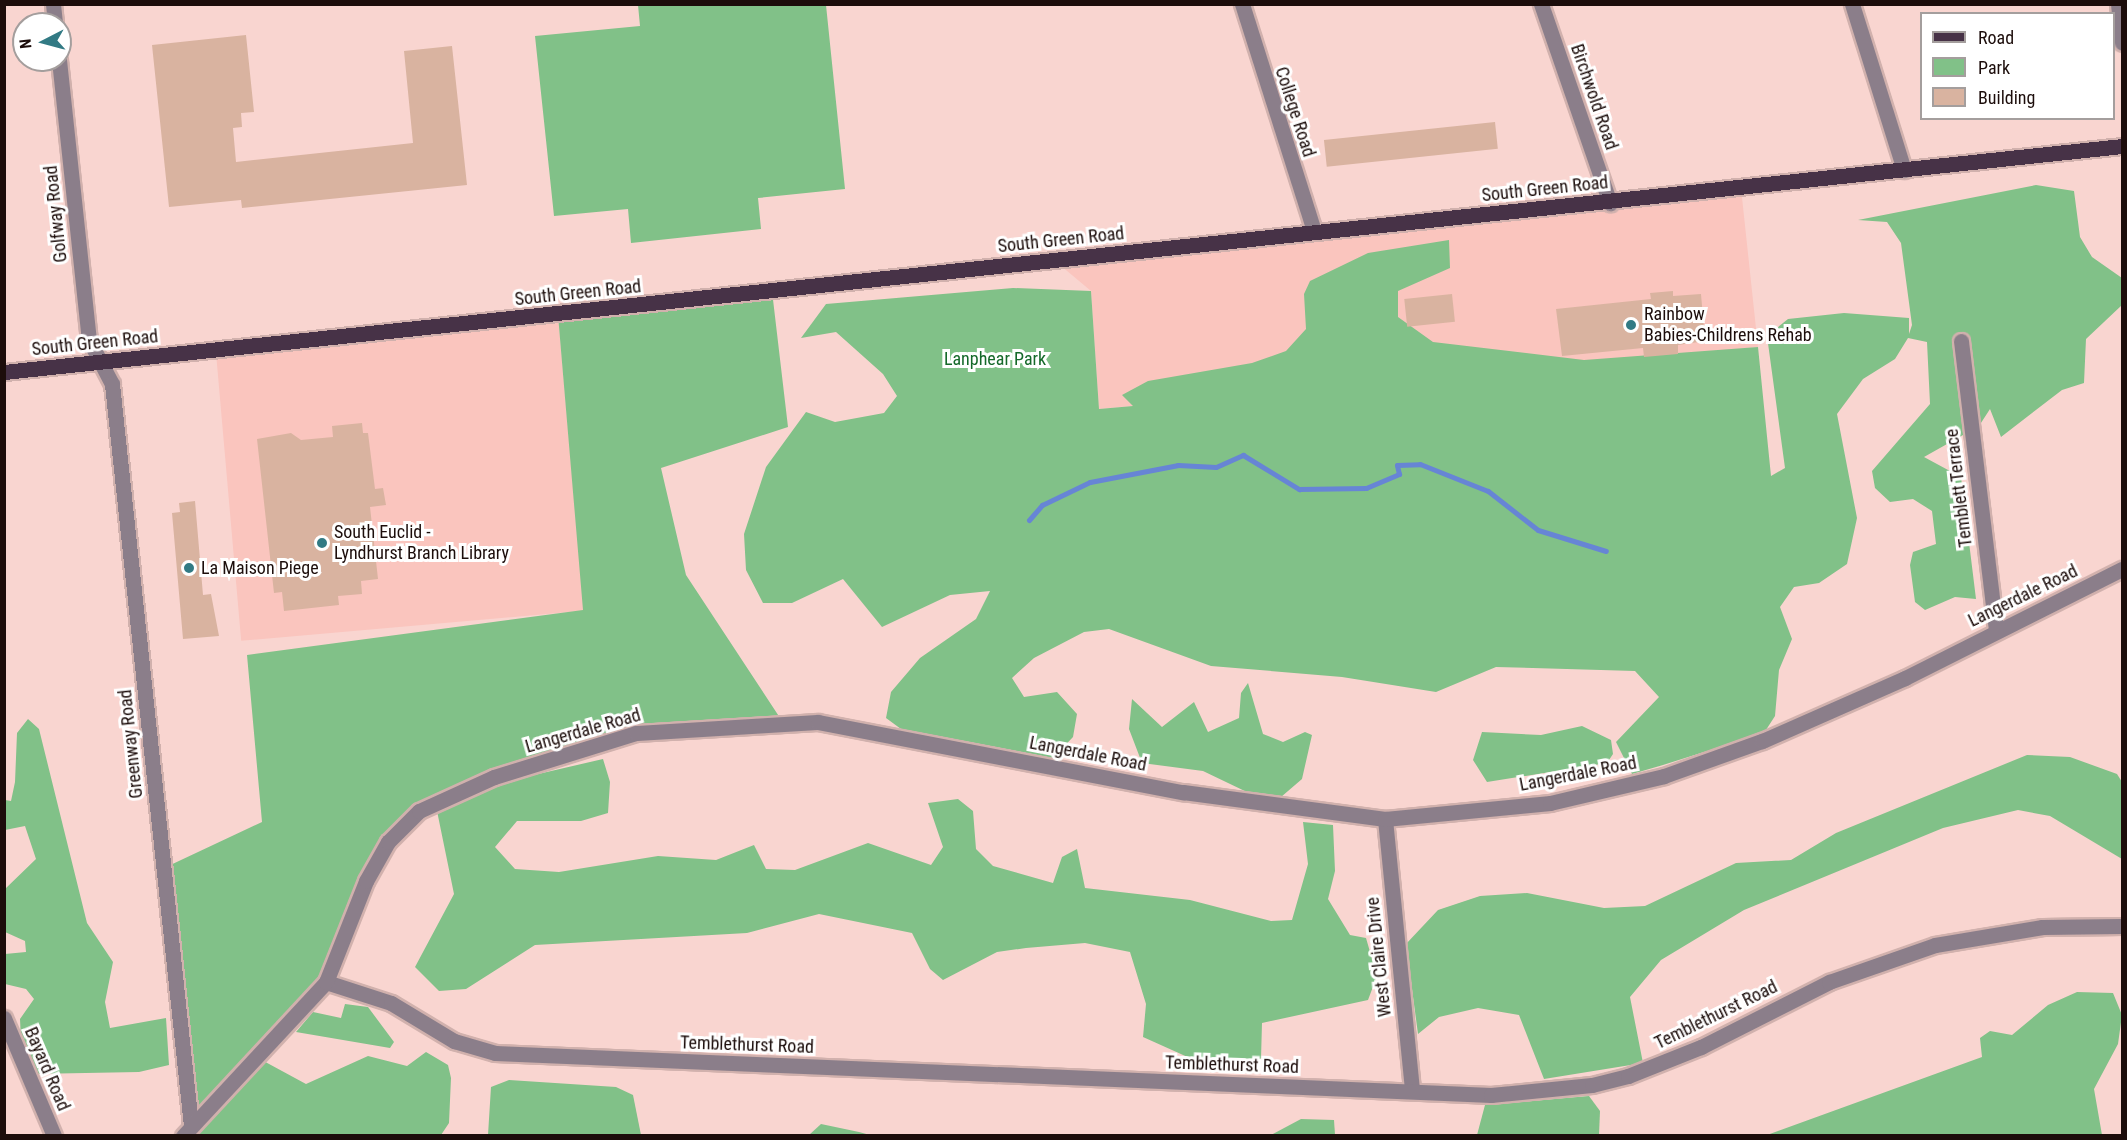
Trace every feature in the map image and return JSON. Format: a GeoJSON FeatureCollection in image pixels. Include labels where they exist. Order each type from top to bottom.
{"type":"FeatureCollection","features":[{"type":"Feature","properties":{"kind":"main road","name":"South Green Road"},"geometry":{"type":"LineString","coordinates":[[4,372],[1314,231],[1610,203],[2122,146]]}},
{"type":"Feature","properties":{"kind":"street","name":"College Road"},"geometry":{"type":"LineString","coordinates":[[1242,4],[1314,231]]}},
{"type":"Feature","properties":{"kind":"street","name":"Birchwold Road"},"geometry":{"type":"LineString","coordinates":[[1541,4],[1610,203]]}},
{"type":"Feature","properties":{"kind":"street"},"geometry":{"type":"LineString","coordinates":[[1852,4],[1904,170]]}},
{"type":"Feature","properties":{"kind":"street"},"geometry":{"type":"LineString","coordinates":[[2118,4],[2122,43]]}},
{"type":"Feature","properties":{"kind":"street","name":"Golfway Road"},"geometry":{"type":"LineString","coordinates":[[60,72],[89,340],[98,362]]}},
{"type":"Feature","properties":{"kind":"street","name":"Temblett Terrace"},"geometry":{"type":"LineString","coordinates":[[1961,341],[1996,630]]}},
{"type":"Feature","properties":{"kind":"street","name":"Greenway Road"},"geometry":{"type":"LineString","coordinates":[[98,362],[112,384],[187,1131]]}},
{"type":"Feature","properties":{"kind":"street","name":"Langerdale Road"},"geometry":{"type":"LineString","coordinates":[[187,1131],[326,982],[366,881],[388,842],[419,810],[494,777],[636,732],[818,722],[1194,794],[1385,819],[1550,803],[1664,776],[1762,741],[2122,569]]}},
{"type":"Feature","properties":{"kind":"street","name":"West Claire Drive"},"geometry":{"type":"LineString","coordinates":[[1385,819],[1412,1091]]}},
{"type":"Feature","properties":{"kind":"street","name":"Temblethurst Road"},"geometry":{"type":"LineString","coordinates":[[326,982],[391,1003],[453,1041],[495,1053],[1491,1095],[1592,1085],[1669,1061],[1829,982],[1935,945],[2042,927],[2122,926]]}},
{"type":"Feature","properties":{"kind":"street","name":"Bayard Road"},"geometry":{"type":"LineString","coordinates":[[4,1018],[54,1136]]}},
{"type":"Feature","properties":{"kind":"shaded area"},"geometry":{"type":"Polygon","coordinates":[[[1741,188],[1758,347],[1099,409],[1091,291],[1054,260],[1741,188]]]}},
{"type":"Feature","properties":{"kind":"shaded area"},"geometry":{"type":"Polygon","coordinates":[[[558,315],[584,611],[241,641],[215,345],[558,315]]]}},
{"type":"Feature","properties":{"kind":"green space"},"geometry":{"type":"Polygon","coordinates":[[[638,5],[826,5],[845,189],[758,198],[761,229],[631,243],[628,209],[554,216],[535,36],[640,26],[638,5]]]}},
{"type":"Feature","properties":{"kind":"green space","name":"Lanphear Park"},"geometry":{"type":"Polygon","coordinates":[[[2036,185],[2074,191],[2080,237],[2092,257],[2122,278],[2122,305],[2086,339],[2084,383],[2062,390],[2001,437],[1990,409],[1979,426],[1924,457],[1961,477],[1976,599],[1955,597],[1925,610],[1915,602],[1910,565],[1913,552],[1936,544],[1932,511],[1913,499],[1890,502],[1875,488],[1872,471],[1930,404],[1927,342],[1908,338],[1895,359],[1863,379],[1837,414],[1857,518],[1847,564],[1819,583],[1794,587],[1780,607],[1792,639],[1779,670],[1775,716],[1764,733],[1663,765],[1632,774],[1616,742],[1659,697],[1635,671],[1496,667],[1436,692],[1342,677],[1211,666],[1109,629],[1084,632],[1034,658],[1012,678],[1024,697],[1057,692],[1077,714],[1073,737],[1053,758],[901,729],[886,718],[891,692],[920,658],[976,619],[990,591],[950,595],[882,627],[843,579],[792,603],[763,603],[746,570],[744,534],[766,467],[806,412],[835,422],[884,413],[897,396],[883,374],[836,332],[801,338],[826,304],[1013,288],[1091,291],[1099,409],[1133,406],[1122,395],[1148,381],[1252,363],[1286,351],[1306,329],[1304,294],[1310,281],[1368,253],[1449,240],[1450,268],[1398,291],[1398,317],[1433,342],[1584,360],[1758,347],[1771,476],[1785,468],[1767,336],[1788,319],[1844,313],[1909,318],[1909,334],[1912,325],[1901,243],[1887,222],[1858,220],[2036,185]]]}},
{"type":"Feature","properties":{"kind":"green space"},"geometry":{"type":"Polygon","coordinates":[[[772,291],[788,427],[661,468],[686,575],[784,724],[636,733],[419,811],[388,842],[326,982],[258,1058],[306,1084],[368,1056],[407,1066],[426,1052],[448,1065],[451,1078],[449,1123],[441,1135],[183,1135],[191,1126],[164,868],[262,822],[247,655],[583,610],[558,315],[772,291]]]}},
{"type":"Feature","properties":{"kind":"green space"},"geometry":{"type":"Polygon","coordinates":[[[1248,683],[1263,734],[1283,742],[1305,732],[1312,735],[1302,779],[1281,797],[1251,794],[1203,771],[1142,763],[1129,729],[1132,699],[1162,727],[1194,702],[1208,732],[1239,718],[1241,693],[1248,683]]]}},
{"type":"Feature","properties":{"kind":"green space"},"geometry":{"type":"Polygon","coordinates":[[[28,719],[39,729],[87,923],[113,962],[105,1002],[110,1028],[166,1018],[169,1065],[139,1072],[32,1074],[21,1040],[20,1019],[34,999],[26,989],[5,984],[5,954],[26,952],[25,941],[5,932],[5,889],[36,859],[25,826],[5,830],[5,800],[11,801],[15,782],[17,733],[28,719]]]}},
{"type":"Feature","properties":{"kind":"green space"},"geometry":{"type":"Polygon","coordinates":[[[1582,726],[1611,740],[1613,754],[1607,763],[1487,782],[1473,760],[1482,732],[1541,735],[1582,726]]]}},
{"type":"Feature","properties":{"kind":"green space"},"geometry":{"type":"Polygon","coordinates":[[[2027,755],[2070,757],[2117,774],[2122,782],[2122,859],[2050,816],[2018,810],[1943,828],[1744,910],[1661,960],[1630,997],[1643,1063],[1544,1079],[1519,1015],[1478,1008],[1439,1017],[1418,1034],[1406,944],[1438,910],[1480,896],[1527,893],[1604,908],[1645,906],[1736,863],[1791,860],[1836,833],[2027,755]]]}},
{"type":"Feature","properties":{"kind":"green space"},"geometry":{"type":"Polygon","coordinates":[[[603,759],[610,782],[608,813],[581,821],[517,821],[495,847],[515,869],[559,872],[658,856],[716,860],[754,845],[766,869],[795,870],[868,843],[931,865],[943,847],[928,803],[958,799],[973,811],[976,849],[993,866],[1053,883],[1062,857],[1077,849],[1085,888],[1190,900],[1271,921],[1292,920],[1308,864],[1303,822],[1333,825],[1335,871],[1328,899],[1350,935],[1366,938],[1377,976],[1368,1000],[1262,1023],[1261,1059],[1192,1059],[1143,1037],[1146,1004],[1130,952],[1085,943],[997,952],[943,980],[930,969],[912,933],[819,914],[747,933],[535,945],[466,989],[439,991],[415,967],[454,894],[437,811],[508,781],[603,759]]]}},
{"type":"Feature","properties":{"kind":"green space"},"geometry":{"type":"Polygon","coordinates":[[[2077,992],[2113,993],[2122,1015],[2118,1044],[2094,1089],[2102,1135],[1767,1135],[1982,1057],[1980,1038],[1990,1031],[2012,1035],[2048,1005],[2077,992]]]}},
{"type":"Feature","properties":{"kind":"green space"},"geometry":{"type":"Polygon","coordinates":[[[345,1004],[368,1007],[394,1042],[390,1048],[296,1032],[313,1012],[341,1018],[345,1004]]]}},
{"type":"Feature","properties":{"kind":"green space"},"geometry":{"type":"Polygon","coordinates":[[[509,1080],[616,1087],[633,1095],[641,1135],[488,1135],[491,1087],[509,1080]]]}},
{"type":"Feature","properties":{"kind":"green space"},"geometry":{"type":"Polygon","coordinates":[[[1589,1096],[1600,1111],[1599,1135],[1477,1135],[1485,1105],[1589,1096]]]}},
{"type":"Feature","properties":{"kind":"green space"},"geometry":{"type":"Polygon","coordinates":[[[1301,1119],[1334,1120],[1335,1135],[1271,1135],[1301,1119]]]}},
{"type":"Feature","properties":{"kind":"green space"},"geometry":{"type":"Polygon","coordinates":[[[821,1124],[859,1132],[870,1135],[809,1135],[821,1124]]]}},
{"type":"Feature","properties":{"kind":"building"},"geometry":{"type":"Polygon","coordinates":[[[246,35],[254,112],[241,113],[242,127],[233,128],[236,162],[413,143],[404,51],[452,46],[467,185],[242,208],[241,200],[169,207],[152,45],[246,35]]]}},
{"type":"Feature","properties":{"kind":"building"},"geometry":{"type":"Polygon","coordinates":[[[1495,122],[1498,149],[1327,167],[1324,140],[1495,122]]]}},
{"type":"Feature","properties":{"kind":"building","name":"Rainbow Babies-Childrens Rehab"},"geometry":{"type":"Polygon","coordinates":[[[1673,291],[1673,296],[1701,294],[1705,341],[1678,345],[1678,354],[1644,357],[1643,348],[1562,356],[1556,309],[1651,299],[1650,293],[1673,291]]]}},
{"type":"Feature","properties":{"kind":"building"},"geometry":{"type":"Polygon","coordinates":[[[1452,294],[1455,322],[1407,327],[1404,299],[1452,294]]]}},
{"type":"Feature","properties":{"kind":"building","name":"South Euclid - Lyndhurst Branch Library"},"geometry":{"type":"Polygon","coordinates":[[[362,423],[363,433],[368,433],[375,489],[383,488],[386,505],[370,507],[378,579],[361,581],[362,594],[338,596],[339,605],[284,611],[282,592],[274,593],[257,439],[291,433],[301,440],[333,437],[332,426],[362,423]]]}},
{"type":"Feature","properties":{"kind":"building"},"geometry":{"type":"Polygon","coordinates":[[[195,501],[203,595],[211,594],[219,636],[183,639],[172,513],[180,512],[179,503],[195,501]]]}},
{"type":"Feature","properties":{"kind":"waterway"},"geometry":{"type":"LineString","coordinates":[[1029,520],[1042,505],[1090,482],[1178,465],[1216,467],[1243,455],[1299,489],[1366,488],[1399,474],[1397,465],[1420,464],[1488,491],[1538,530],[1606,551]]}},
{"type":"Feature","properties":{"kind":"place","name":"Rainbow Babies-Childrens Rehab"},"geometry":{"type":"Point","coordinates":[1631,325]}},
{"type":"Feature","properties":{"kind":"place","name":"South Euclid - Lyndhurst Branch Library"},"geometry":{"type":"Point","coordinates":[322,543]}},
{"type":"Feature","properties":{"kind":"place","name":"La Maison Piege"},"geometry":{"type":"Point","coordinates":[189,568]}}]}
